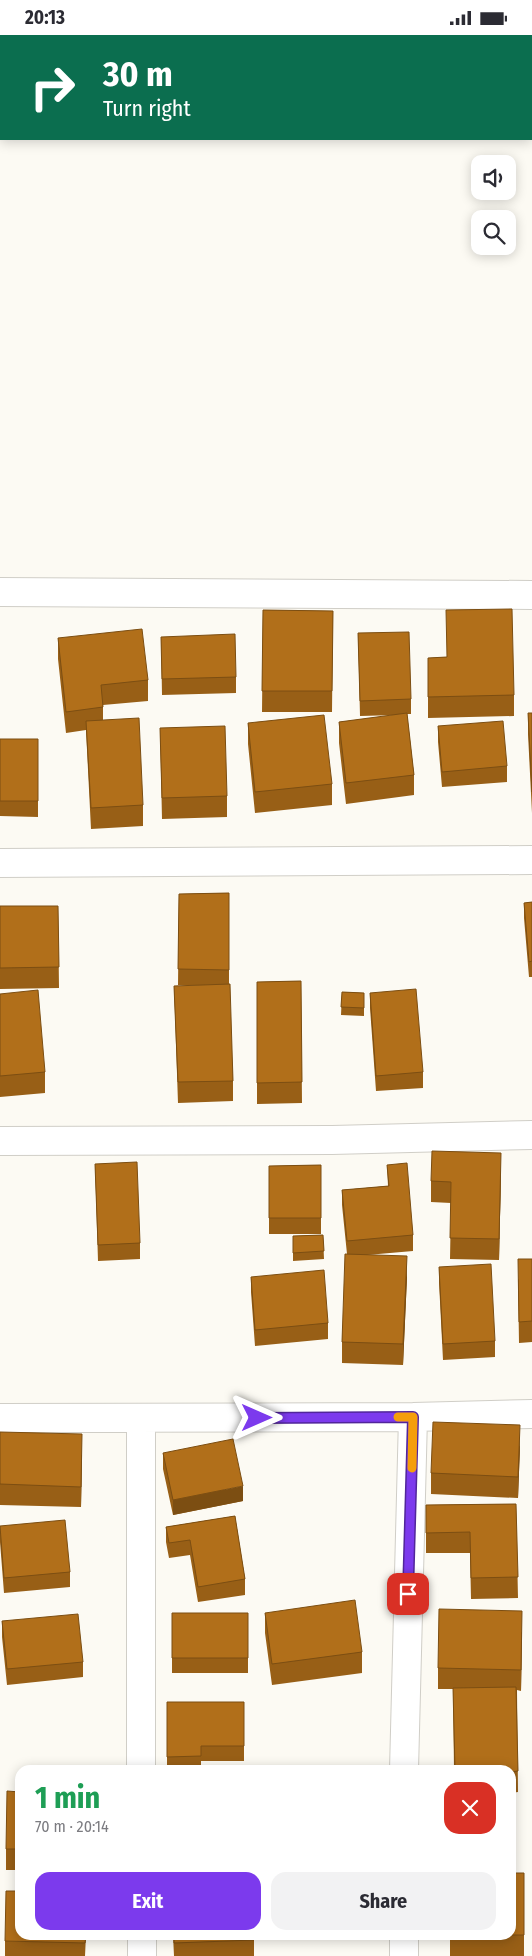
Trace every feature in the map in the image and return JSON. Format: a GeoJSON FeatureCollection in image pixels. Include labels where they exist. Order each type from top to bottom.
{"type":"FeatureCollection","features":[{"type":"Feature","properties":{"kind":"street"},"geometry":{"type":"LineString","coordinates":[[0,592],[532,595]]}},
{"type":"Feature","properties":{"kind":"street"},"geometry":{"type":"LineString","coordinates":[[0,863],[532,860]]}},
{"type":"Feature","properties":{"kind":"street"},"geometry":{"type":"LineString","coordinates":[[0,1141],[332,1140],[532,1135]]}},
{"type":"Feature","properties":{"kind":"street"},"geometry":{"type":"LineString","coordinates":[[0,1418],[413,1417],[532,1414]]}},
{"type":"Feature","properties":{"kind":"street"},"geometry":{"type":"LineString","coordinates":[[404,1765],[413,1417]]}},
{"type":"Feature","properties":{"kind":"street"},"geometry":{"type":"LineString","coordinates":[[140,1418],[141,1765]]}},
{"type":"Feature","properties":{"kind":"street"},"geometry":{"type":"LineString","coordinates":[[142,1940],[142,1956]]}},
{"type":"Feature","properties":{"kind":"street"},"geometry":{"type":"LineString","coordinates":[[404,1940],[404,1956]]}},
{"type":"Feature","properties":{"kind":"building"},"geometry":{"type":"Polygon","coordinates":[[[512,609],[514,695],[428,697],[428,658],[447,657],[446,610],[512,609]]]}},
{"type":"Feature","properties":{"kind":"building"},"geometry":{"type":"Polygon","coordinates":[[[263,610],[333,611],[332,691],[262,691],[263,610]]]}},
{"type":"Feature","properties":{"kind":"building"},"geometry":{"type":"Polygon","coordinates":[[[142,629],[148,680],[101,685],[103,707],[66,712],[58,638],[142,629]]]}},
{"type":"Feature","properties":{"kind":"building"},"geometry":{"type":"Polygon","coordinates":[[[409,632],[411,699],[360,701],[358,633],[409,632]]]}},
{"type":"Feature","properties":{"kind":"building"},"geometry":{"type":"Polygon","coordinates":[[[235,634],[236,677],[162,679],[161,637],[235,634]]]}},
{"type":"Feature","properties":{"kind":"building"},"geometry":{"type":"Polygon","coordinates":[[[407,713],[414,775],[346,783],[339,722],[407,713]]]}},
{"type":"Feature","properties":{"kind":"building"},"geometry":{"type":"Polygon","coordinates":[[[528,713],[532,713],[532,792],[528,713]]]}},
{"type":"Feature","properties":{"kind":"building"},"geometry":{"type":"Polygon","coordinates":[[[324,715],[332,784],[255,792],[248,723],[324,715]]]}},
{"type":"Feature","properties":{"kind":"building"},"geometry":{"type":"Polygon","coordinates":[[[139,718],[143,805],[91,808],[86,721],[139,718]]]}},
{"type":"Feature","properties":{"kind":"building"},"geometry":{"type":"Polygon","coordinates":[[[503,721],[507,766],[442,772],[438,726],[503,721]]]}},
{"type":"Feature","properties":{"kind":"building"},"geometry":{"type":"Polygon","coordinates":[[[225,726],[227,796],[162,798],[160,728],[225,726]]]}},
{"type":"Feature","properties":{"kind":"building"},"geometry":{"type":"Polygon","coordinates":[[[0,739],[38,739],[38,801],[0,801],[0,739]]]}},
{"type":"Feature","properties":{"kind":"building"},"geometry":{"type":"Polygon","coordinates":[[[229,893],[229,970],[178,969],[179,894],[229,893]]]}},
{"type":"Feature","properties":{"kind":"building"},"geometry":{"type":"Polygon","coordinates":[[[532,902],[532,961],[529,962],[524,903],[532,902]]]}},
{"type":"Feature","properties":{"kind":"building"},"geometry":{"type":"Polygon","coordinates":[[[0,906],[58,906],[59,967],[0,968],[0,906]]]}},
{"type":"Feature","properties":{"kind":"building"},"geometry":{"type":"Polygon","coordinates":[[[301,981],[302,1082],[257,1083],[257,982],[301,981]]]}},
{"type":"Feature","properties":{"kind":"building"},"geometry":{"type":"Polygon","coordinates":[[[230,984],[233,1081],[178,1082],[174,986],[230,984]]]}},
{"type":"Feature","properties":{"kind":"building"},"geometry":{"type":"Polygon","coordinates":[[[416,989],[423,1072],[376,1076],[370,993],[416,989]]]}},
{"type":"Feature","properties":{"kind":"building"},"geometry":{"type":"Polygon","coordinates":[[[38,990],[45,1072],[0,1076],[0,994],[38,990]]]}},
{"type":"Feature","properties":{"kind":"building"},"geometry":{"type":"Polygon","coordinates":[[[342,992],[364,993],[364,1008],[341,1007],[342,992]]]}},
{"type":"Feature","properties":{"kind":"building"},"geometry":{"type":"Polygon","coordinates":[[[432,1151],[501,1153],[499,1239],[450,1238],[451,1182],[431,1181],[432,1151]]]}},
{"type":"Feature","properties":{"kind":"building"},"geometry":{"type":"Polygon","coordinates":[[[137,1162],[140,1243],[98,1245],[95,1164],[137,1162]]]}},
{"type":"Feature","properties":{"kind":"building"},"geometry":{"type":"Polygon","coordinates":[[[407,1163],[413,1235],[347,1241],[342,1190],[389,1186],[387,1165],[407,1163]]]}},
{"type":"Feature","properties":{"kind":"building"},"geometry":{"type":"Polygon","coordinates":[[[321,1165],[321,1218],[269,1218],[269,1166],[321,1165]]]}},
{"type":"Feature","properties":{"kind":"building"},"geometry":{"type":"Polygon","coordinates":[[[323,1235],[324,1251],[293,1253],[293,1236],[323,1235]]]}},
{"type":"Feature","properties":{"kind":"building"},"geometry":{"type":"Polygon","coordinates":[[[345,1254],[407,1256],[403,1344],[342,1342],[345,1254]]]}},
{"type":"Feature","properties":{"kind":"building"},"geometry":{"type":"Polygon","coordinates":[[[518,1259],[532,1259],[532,1321],[519,1322],[518,1259]]]}},
{"type":"Feature","properties":{"kind":"building"},"geometry":{"type":"Polygon","coordinates":[[[491,1264],[495,1341],[443,1344],[439,1267],[491,1264]]]}},
{"type":"Feature","properties":{"kind":"building"},"geometry":{"type":"Polygon","coordinates":[[[324,1270],[328,1323],[255,1330],[251,1277],[324,1270]]]}},
{"type":"Feature","properties":{"kind":"building"},"geometry":{"type":"Polygon","coordinates":[[[433,1422],[520,1425],[518,1477],[431,1473],[433,1422]]]}},
{"type":"Feature","properties":{"kind":"building"},"geometry":{"type":"Polygon","coordinates":[[[0,1432],[82,1434],[81,1487],[0,1484],[0,1432]]]}},
{"type":"Feature","properties":{"kind":"building"},"geometry":{"type":"Polygon","coordinates":[[[233,1439],[243,1486],[173,1500],[163,1453],[233,1439]]]}},
{"type":"Feature","properties":{"kind":"building"},"geometry":{"type":"Polygon","coordinates":[[[516,1504],[518,1577],[471,1578],[470,1532],[426,1533],[426,1505],[516,1504]]]}},
{"type":"Feature","properties":{"kind":"building"},"geometry":{"type":"Polygon","coordinates":[[[235,1516],[245,1579],[198,1587],[190,1540],[169,1543],[166,1527],[235,1516]]]}},
{"type":"Feature","properties":{"kind":"building"},"geometry":{"type":"Polygon","coordinates":[[[65,1520],[70,1572],[4,1578],[0,1526],[65,1520]]]}},
{"type":"Feature","properties":{"kind":"building"},"geometry":{"type":"Polygon","coordinates":[[[355,1600],[362,1652],[272,1664],[265,1613],[355,1600]]]}},
{"type":"Feature","properties":{"kind":"building"},"geometry":{"type":"Polygon","coordinates":[[[439,1609],[522,1611],[521,1670],[438,1668],[439,1609]]]}},
{"type":"Feature","properties":{"kind":"building"},"geometry":{"type":"Polygon","coordinates":[[[172,1613],[248,1613],[248,1658],[172,1658],[172,1613]]]}},
{"type":"Feature","properties":{"kind":"building"},"geometry":{"type":"Polygon","coordinates":[[[78,1614],[83,1662],[7,1669],[2,1621],[78,1614]]]}},
{"type":"Feature","properties":{"kind":"building"},"geometry":{"type":"Polygon","coordinates":[[[516,1687],[518,1771],[516,1771],[516,1765],[455,1765],[453,1688],[516,1687]]]}},
{"type":"Feature","properties":{"kind":"building"},"geometry":{"type":"Polygon","coordinates":[[[167,1702],[244,1702],[244,1746],[201,1746],[201,1756],[167,1757],[167,1702]]]}},
{"type":"Feature","properties":{"kind":"building"},"geometry":{"type":"Polygon","coordinates":[[[7,1791],[15,1792],[15,1849],[6,1849],[7,1791]]]}},
{"type":"Feature","properties":{"kind":"building"},"geometry":{"type":"Polygon","coordinates":[[[516,1873],[524,1873],[524,1935],[516,1935],[516,1873]]]}},
{"type":"Feature","properties":{"kind":"building"},"geometry":{"type":"Polygon","coordinates":[[[6,1891],[15,1891],[15,1940],[85,1940],[85,1943],[5,1941],[6,1891]]]}},
{"type":"Feature","properties":{"kind":"building"},"geometry":{"type":"Polygon","coordinates":[[[174,1940],[254,1940],[174,1943],[174,1940]]]}},
{"type":"Feature","properties":{"kind":"slow traffic"},"geometry":{"type":"LineString","coordinates":[[398,1417],[413,1417],[412,1468]]}},
{"type":"Feature","properties":{"kind":"route"},"geometry":{"type":"LineString","coordinates":[[257,1418],[413,1417],[408,1594]]}}]}
